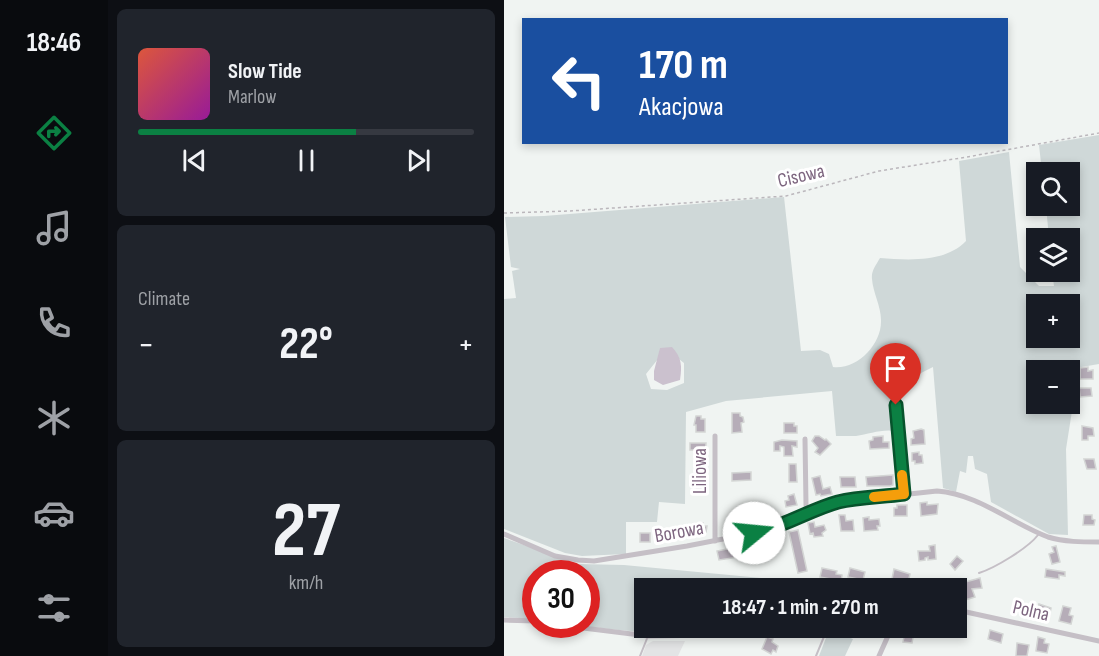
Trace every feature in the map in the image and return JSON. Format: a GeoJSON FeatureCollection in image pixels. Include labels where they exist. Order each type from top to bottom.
{"type":"FeatureCollection","features":[{"type":"Feature","properties":{"kind":"street"},"geometry":{"type":"LineString","coordinates":[[896,405],[904,494]]}},
{"type":"Feature","properties":{"kind":"street","name":"Liliowa"},"geometry":{"type":"LineString","coordinates":[[715,436],[715,541]]}},
{"type":"Feature","properties":{"kind":"street"},"geometry":{"type":"LineString","coordinates":[[805,439],[807,513]]}},
{"type":"Feature","properties":{"kind":"street","name":"Borowa"},"geometry":{"type":"LineString","coordinates":[[504,534],[555,556],[594,561],[769,530],[807,513],[845,501],[938,491],[978,502],[1039,532],[1067,541],[1099,542]]}},
{"type":"Feature","properties":{"kind":"street","name":"Polna"},"geometry":{"type":"LineString","coordinates":[[967,612],[1099,641]]}},
{"type":"Feature","properties":{"kind":"street"},"geometry":{"type":"LineString","coordinates":[[504,620],[522,621]]}},
{"type":"Feature","properties":{"kind":"street"},"geometry":{"type":"LineString","coordinates":[[600,630],[634,634]]}},
{"type":"Feature","properties":{"kind":"street"},"geometry":{"type":"LineString","coordinates":[[879,656],[887,638]]}},
{"type":"Feature","properties":{"kind":"lane"},"geometry":{"type":"LineString","coordinates":[[979,573],[1009,557],[1036,538],[1039,532]]}},
{"type":"Feature","properties":{"kind":"lane"},"geometry":{"type":"LineString","coordinates":[[640,656],[647,638]]}},
{"type":"Feature","properties":{"kind":"lane"},"geometry":{"type":"LineString","coordinates":[[816,656],[823,638]]}},
{"type":"Feature","properties":{"kind":"path","name":"Cisowa"},"geometry":{"type":"LineString","coordinates":[[504,213],[570,212],[786,196],[879,171],[967,158],[1099,133]]}},
{"type":"Feature","properties":{"kind":"shaded area"},"geometry":{"type":"Polygon","coordinates":[[[1099,135],[1099,364],[1080,367],[1080,360],[1026,360],[1026,414],[1072,414],[1066,449],[1068,535],[1049,534],[991,502],[987,474],[975,469],[973,456],[968,456],[966,473],[960,471],[956,492],[943,488],[933,367],[897,385],[902,433],[884,431],[856,436],[836,436],[832,391],[726,401],[686,412],[685,504],[659,502],[657,522],[626,522],[626,554],[582,556],[565,553],[504,529],[504,299],[516,298],[512,271],[520,269],[511,267],[505,217],[784,197],[801,351],[820,350],[829,354],[833,367],[842,367],[859,360],[873,346],[877,338],[881,315],[872,276],[880,258],[937,257],[948,253],[966,241],[959,161],[1009,152],[1020,267],[1026,273],[1026,282],[1035,282],[1039,286],[1054,286],[1053,282],[1080,282],[1080,228],[1048,228],[1047,216],[1080,216],[1080,162],[1041,162],[1039,145],[1099,135]],[[666,349],[646,374],[651,389],[667,390],[684,383],[684,363],[666,349]]]}},
{"type":"Feature","properties":{"kind":"shaded area"},"geometry":{"type":"Polygon","coordinates":[[[672,347],[680,362],[680,380],[663,385],[654,380],[654,371],[660,348],[672,347]]]}},
{"type":"Feature","properties":{"kind":"shaded area"},"geometry":{"type":"Polygon","coordinates":[[[504,538],[567,560],[522,560],[522,618],[504,617],[504,538]]]}},
{"type":"Feature","properties":{"kind":"shaded area"},"geometry":{"type":"Polygon","coordinates":[[[600,564],[761,578],[634,578],[634,631],[600,628],[600,564]]]}},
{"type":"Feature","properties":{"kind":"shaded area"},"geometry":{"type":"Polygon","coordinates":[[[826,638],[853,639],[845,656],[819,656],[826,638]]]}},
{"type":"Feature","properties":{"kind":"shaded area"},"geometry":{"type":"Polygon","coordinates":[[[653,641],[685,641],[678,656],[642,656],[646,645],[653,641]]]}},
{"type":"Feature","properties":{"kind":"building"},"geometry":{"type":"Polygon","coordinates":[[[1088,367],[1088,371],[1093,370],[1093,379],[1080,379],[1080,368],[1088,367]]]}},
{"type":"Feature","properties":{"kind":"building"},"geometry":{"type":"Polygon","coordinates":[[[1080,388],[1091,388],[1092,396],[1080,397],[1080,388]]]}},
{"type":"Feature","properties":{"kind":"building"},"geometry":{"type":"Polygon","coordinates":[[[732,413],[740,413],[743,417],[742,432],[732,433],[732,413]]]}},
{"type":"Feature","properties":{"kind":"building"},"geometry":{"type":"Polygon","coordinates":[[[696,416],[705,419],[705,432],[696,432],[696,425],[694,425],[696,416]]]}},
{"type":"Feature","properties":{"kind":"building"},"geometry":{"type":"Polygon","coordinates":[[[784,423],[794,423],[794,426],[797,426],[797,433],[784,433],[784,423]]]}},
{"type":"Feature","properties":{"kind":"building"},"geometry":{"type":"Polygon","coordinates":[[[1082,426],[1093,428],[1094,436],[1088,436],[1088,440],[1082,440],[1082,426]]]}},
{"type":"Feature","properties":{"kind":"building"},"geometry":{"type":"Polygon","coordinates":[[[924,430],[925,444],[911,445],[911,439],[914,438],[913,431],[924,430]]]}},
{"type":"Feature","properties":{"kind":"building"},"geometry":{"type":"Polygon","coordinates":[[[815,436],[826,439],[831,444],[820,455],[815,452],[818,448],[812,441],[815,436]]]}},
{"type":"Feature","properties":{"kind":"building"},"geometry":{"type":"Polygon","coordinates":[[[883,436],[883,442],[889,442],[889,448],[870,449],[869,441],[873,440],[873,437],[883,436]]]}},
{"type":"Feature","properties":{"kind":"building"},"geometry":{"type":"Polygon","coordinates":[[[797,441],[797,447],[792,446],[793,456],[784,456],[784,447],[780,446],[780,451],[774,451],[774,442],[797,441]]]}},
{"type":"Feature","properties":{"kind":"building"},"geometry":{"type":"Polygon","coordinates":[[[690,443],[706,443],[705,456],[697,456],[697,450],[690,450],[690,443]]]}},
{"type":"Feature","properties":{"kind":"building"},"geometry":{"type":"Polygon","coordinates":[[[919,452],[923,463],[915,464],[915,461],[912,461],[912,453],[919,452]]]}},
{"type":"Feature","properties":{"kind":"building"},"geometry":{"type":"Polygon","coordinates":[[[1084,459],[1094,459],[1096,469],[1087,469],[1084,459]]]}},
{"type":"Feature","properties":{"kind":"building"},"geometry":{"type":"Polygon","coordinates":[[[789,464],[796,464],[797,482],[789,482],[789,464]]]}},
{"type":"Feature","properties":{"kind":"building"},"geometry":{"type":"Polygon","coordinates":[[[751,472],[751,480],[732,481],[732,473],[751,472]]]}},
{"type":"Feature","properties":{"kind":"building"},"geometry":{"type":"Polygon","coordinates":[[[893,475],[893,485],[867,486],[866,477],[893,475]]]}},
{"type":"Feature","properties":{"kind":"building"},"geometry":{"type":"Polygon","coordinates":[[[697,476],[706,476],[705,490],[695,490],[697,476]]]}},
{"type":"Feature","properties":{"kind":"building"},"geometry":{"type":"Polygon","coordinates":[[[820,476],[823,489],[830,487],[832,494],[816,495],[812,478],[820,476]]]}},
{"type":"Feature","properties":{"kind":"building"},"geometry":{"type":"Polygon","coordinates":[[[840,477],[855,477],[856,487],[841,487],[840,477]]]}},
{"type":"Feature","properties":{"kind":"building"},"geometry":{"type":"Polygon","coordinates":[[[794,494],[797,505],[786,507],[785,501],[789,500],[788,496],[794,494]]]}},
{"type":"Feature","properties":{"kind":"building"},"geometry":{"type":"Polygon","coordinates":[[[927,502],[927,505],[938,504],[937,514],[921,516],[920,503],[927,502]]]}},
{"type":"Feature","properties":{"kind":"building"},"geometry":{"type":"Polygon","coordinates":[[[897,505],[907,505],[907,516],[894,516],[894,508],[897,508],[897,505]]]}},
{"type":"Feature","properties":{"kind":"building"},"geometry":{"type":"Polygon","coordinates":[[[767,514],[767,523],[747,524],[746,516],[767,514]]]}},
{"type":"Feature","properties":{"kind":"building"},"geometry":{"type":"Polygon","coordinates":[[[839,515],[845,515],[846,521],[853,520],[854,531],[841,531],[839,515]]]}},
{"type":"Feature","properties":{"kind":"building"},"geometry":{"type":"Polygon","coordinates":[[[1084,515],[1092,515],[1092,519],[1095,520],[1094,525],[1083,525],[1084,515]]]}},
{"type":"Feature","properties":{"kind":"building"},"geometry":{"type":"Polygon","coordinates":[[[869,517],[869,520],[879,519],[878,530],[864,531],[863,518],[869,517]]]}},
{"type":"Feature","properties":{"kind":"building"},"geometry":{"type":"Polygon","coordinates":[[[814,522],[815,527],[824,525],[826,530],[822,533],[823,536],[814,537],[813,533],[810,534],[808,523],[814,522]]]}},
{"type":"Feature","properties":{"kind":"building"},"geometry":{"type":"Polygon","coordinates":[[[703,523],[703,526],[707,526],[706,532],[689,531],[689,525],[703,523]]]}},
{"type":"Feature","properties":{"kind":"building"},"geometry":{"type":"Polygon","coordinates":[[[798,530],[807,571],[798,573],[789,532],[798,530]]]}},
{"type":"Feature","properties":{"kind":"building"},"geometry":{"type":"Polygon","coordinates":[[[640,533],[650,533],[650,542],[640,542],[640,533]]]}},
{"type":"Feature","properties":{"kind":"building"},"geometry":{"type":"Polygon","coordinates":[[[759,544],[761,555],[752,555],[753,562],[747,563],[744,549],[753,548],[753,545],[759,544]]]}},
{"type":"Feature","properties":{"kind":"building"},"geometry":{"type":"Polygon","coordinates":[[[935,545],[936,559],[928,560],[928,557],[919,561],[918,551],[930,551],[929,546],[935,545]]]}},
{"type":"Feature","properties":{"kind":"building"},"geometry":{"type":"Polygon","coordinates":[[[1056,546],[1060,562],[1052,564],[1049,554],[1054,552],[1052,547],[1056,546]]]}},
{"type":"Feature","properties":{"kind":"building"},"geometry":{"type":"Polygon","coordinates":[[[737,547],[739,557],[719,560],[717,551],[737,547]]]}},
{"type":"Feature","properties":{"kind":"building"},"geometry":{"type":"Polygon","coordinates":[[[957,556],[963,561],[955,570],[950,564],[957,556]]]}},
{"type":"Feature","properties":{"kind":"building"},"geometry":{"type":"Polygon","coordinates":[[[822,568],[837,571],[836,574],[842,575],[842,578],[820,577],[822,568]]]}},
{"type":"Feature","properties":{"kind":"building"},"geometry":{"type":"Polygon","coordinates":[[[850,568],[865,572],[864,578],[848,577],[850,568]]]}},
{"type":"Feature","properties":{"kind":"building"},"geometry":{"type":"Polygon","coordinates":[[[894,569],[910,574],[909,578],[892,578],[894,569]]]}},
{"type":"Feature","properties":{"kind":"building"},"geometry":{"type":"Polygon","coordinates":[[[1046,569],[1065,572],[1065,576],[1059,575],[1059,579],[1045,577],[1046,569]]]}},
{"type":"Feature","properties":{"kind":"building"},"geometry":{"type":"Polygon","coordinates":[[[980,578],[982,588],[972,589],[975,597],[967,599],[967,582],[980,578]]]}},
{"type":"Feature","properties":{"kind":"building"},"geometry":{"type":"Polygon","coordinates":[[[1039,604],[1051,608],[1049,618],[1036,618],[1039,604]]]}},
{"type":"Feature","properties":{"kind":"building"},"geometry":{"type":"Polygon","coordinates":[[[1063,606],[1071,608],[1069,615],[1073,616],[1071,624],[1059,621],[1063,606]]]}},
{"type":"Feature","properties":{"kind":"building"},"geometry":{"type":"Polygon","coordinates":[[[990,630],[1003,634],[1001,643],[988,639],[990,630]]]}},
{"type":"Feature","properties":{"kind":"building"},"geometry":{"type":"Polygon","coordinates":[[[1038,637],[1045,639],[1044,643],[1049,644],[1047,653],[1036,651],[1038,637]]]}},
{"type":"Feature","properties":{"kind":"building"},"geometry":{"type":"Polygon","coordinates":[[[767,638],[773,639],[772,642],[778,646],[776,652],[773,650],[771,654],[762,649],[767,638]]]}},
{"type":"Feature","properties":{"kind":"building"},"geometry":{"type":"Polygon","coordinates":[[[904,638],[913,638],[912,643],[903,642],[904,638]]]}},
{"type":"Feature","properties":{"kind":"building"},"geometry":{"type":"Polygon","coordinates":[[[1017,643],[1029,645],[1027,656],[1016,656],[1017,643]]]}},
{"type":"Feature","properties":{"kind":"slow traffic"},"geometry":{"type":"LineString","coordinates":[[874,497],[904,494],[902,475]]}},
{"type":"Feature","properties":{"kind":"route"},"geometry":{"type":"LineString","coordinates":[[754,533],[769,530],[839,502],[904,494],[896,405]]}}]}
